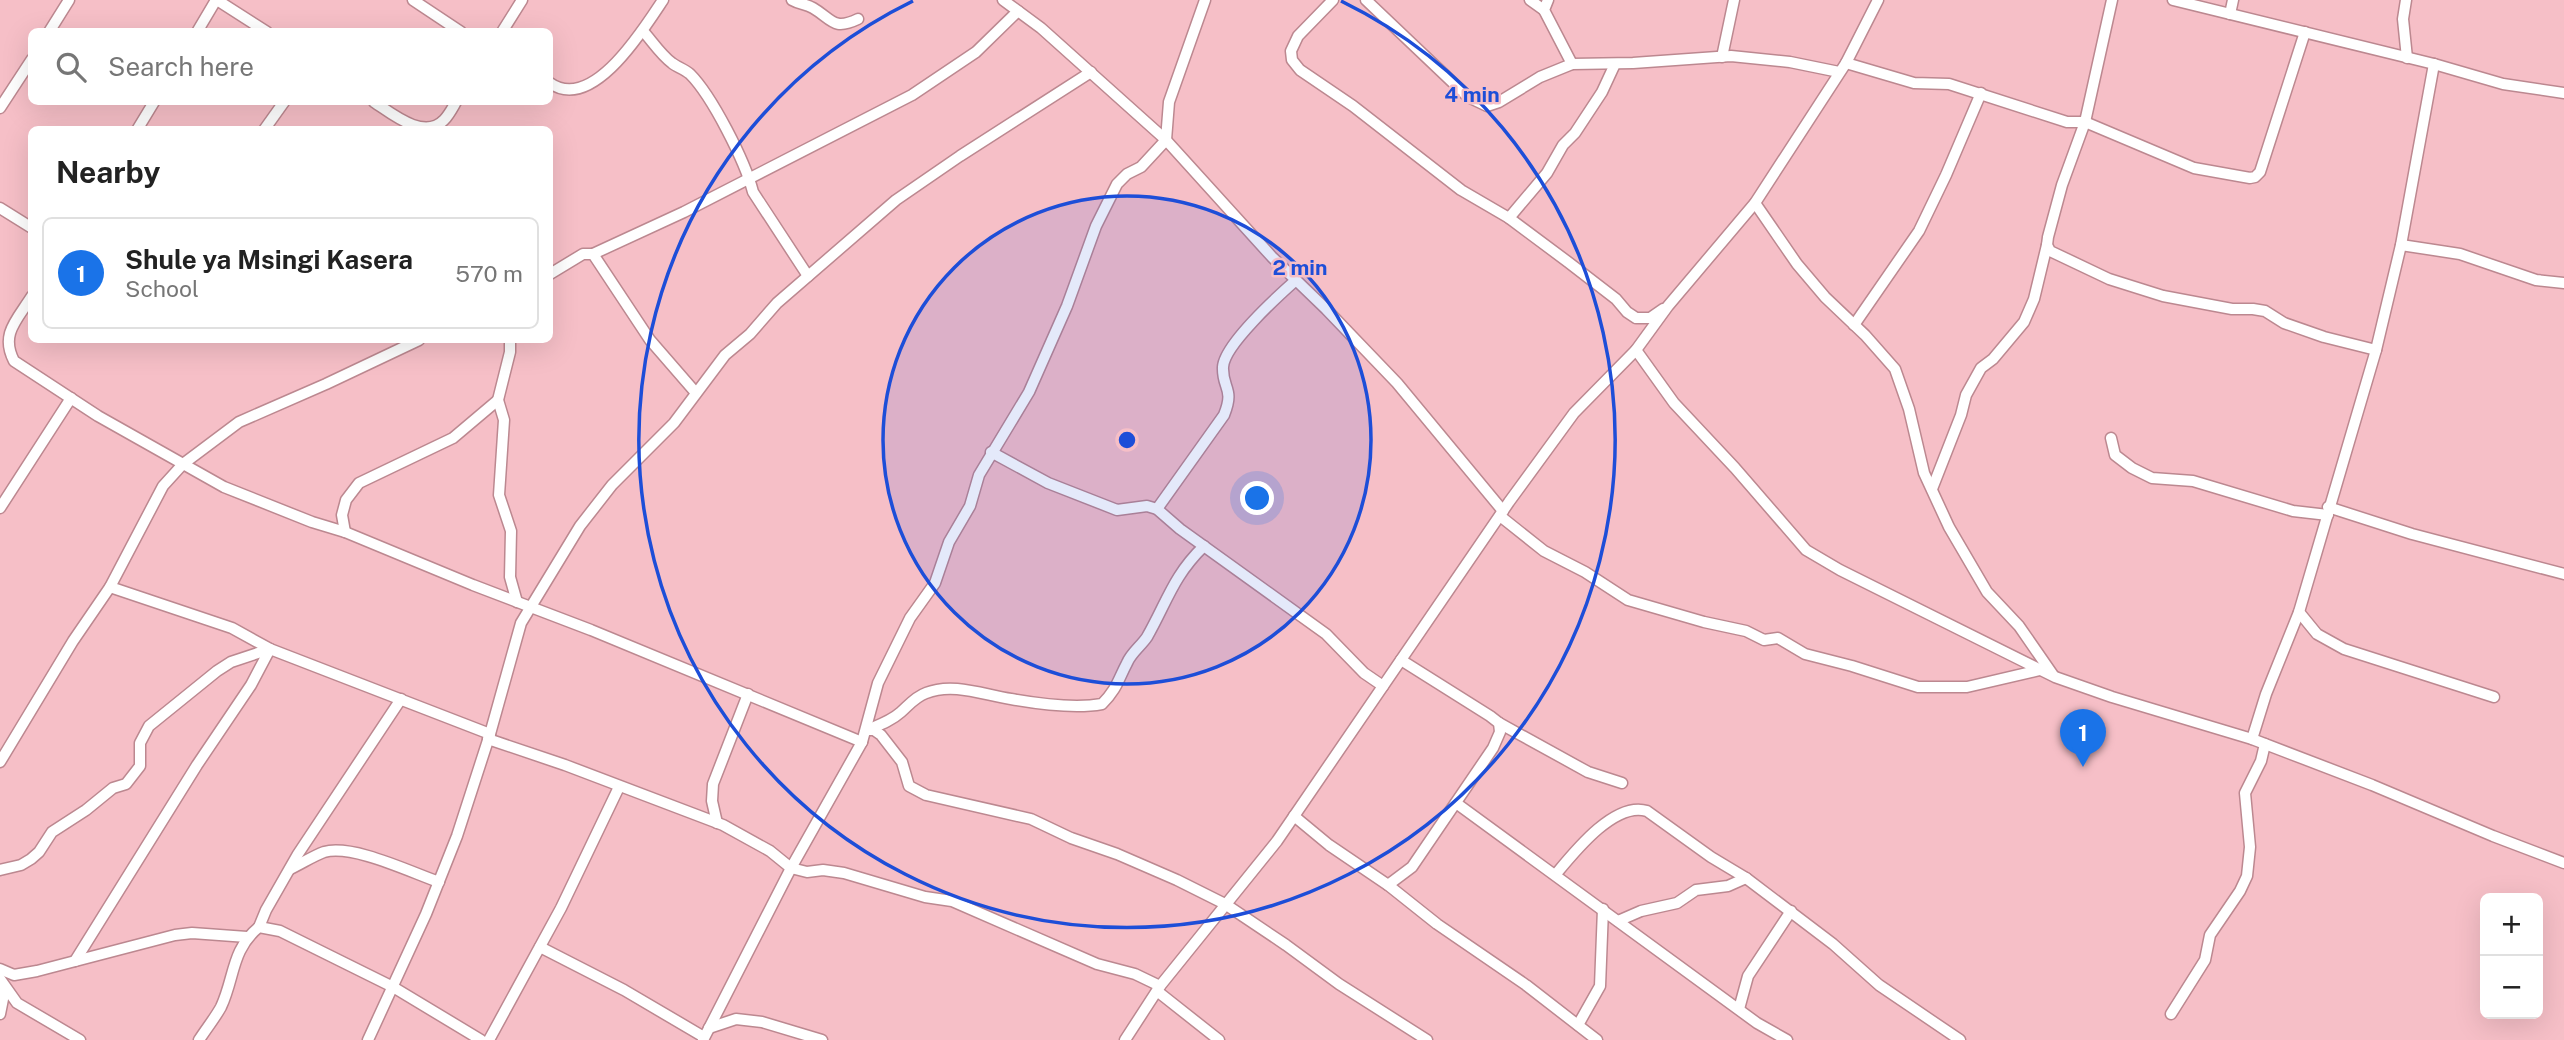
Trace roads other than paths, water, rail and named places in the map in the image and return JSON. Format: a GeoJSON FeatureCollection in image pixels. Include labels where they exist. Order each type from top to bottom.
{"type":"FeatureCollection","features":[{"type":"Feature","properties":{"kind":"street"},"geometry":{"type":"LineString","coordinates":[[52,28],[69,0]]}},
{"type":"Feature","properties":{"kind":"street"},"geometry":{"type":"LineString","coordinates":[[200,28],[217,0],[261,28]]}},
{"type":"Feature","properties":{"kind":"street"},"geometry":{"type":"LineString","coordinates":[[413,0],[455,28]]}},
{"type":"Feature","properties":{"kind":"street"},"geometry":{"type":"LineString","coordinates":[[504,28],[522,0]]}},
{"type":"Feature","properties":{"kind":"street"},"geometry":{"type":"LineString","coordinates":[[553,85],[560,91],[578,90],[598,80],[643,30],[663,0]]}},
{"type":"Feature","properties":{"kind":"street"},"geometry":{"type":"LineString","coordinates":[[792,0],[813,8],[837,25],[858,19]]}},
{"type":"Feature","properties":{"kind":"street"},"geometry":{"type":"LineString","coordinates":[[1003,0],[1041,28],[1166,141],[1208,189],[1397,383],[1502,513],[1544,551],[1585,572],[1628,600],[1746,631],[1764,639],[1778,638],[1805,654],[1918,687],[1967,687],[2040,670]]}},
{"type":"Feature","properties":{"kind":"street"},"geometry":{"type":"LineString","coordinates":[[705,1035],[791,868],[864,736],[878,682],[910,618],[935,583],[949,542],[970,506],[978,475],[1029,393],[1067,306],[1096,226],[1117,184],[1127,174],[1141,167],[1166,141],[1170,102],[1205,0]]}},
{"type":"Feature","properties":{"kind":"street"},"geometry":{"type":"LineString","coordinates":[[1333,0],[1298,36],[1292,51],[1292,60],[1300,70],[1353,106],[1461,190],[1509,218],[1616,299],[1627,313],[1636,318],[1650,318],[1668,306]]}},
{"type":"Feature","properties":{"kind":"street"},"geometry":{"type":"LineString","coordinates":[[1366,0],[1468,97],[1487,106],[1499,102],[1540,77],[1572,64],[1722,57],[1790,62],[1842,68],[1914,83],[1949,84],[2067,122],[2085,122],[2194,168],[2249,178],[2256,177],[2260,172],[2305,32]]}},
{"type":"Feature","properties":{"kind":"street"},"geometry":{"type":"LineString","coordinates":[[1530,0],[1546,5],[1572,64]]}},
{"type":"Feature","properties":{"kind":"street"},"geometry":{"type":"LineString","coordinates":[[1722,57],[1734,0]]}},
{"type":"Feature","properties":{"kind":"street"},"geometry":{"type":"LineString","coordinates":[[1125,1040],[1158,988],[1277,841],[1502,513],[1574,413],[1636,350],[1668,306],[1755,203],[1842,68],[1878,0]]}},
{"type":"Feature","properties":{"kind":"street"},"geometry":{"type":"LineString","coordinates":[[1932,489],[1961,415],[1966,395],[1981,369],[2024,323],[2034,299],[2062,185],[2085,122],[2112,0]]}},
{"type":"Feature","properties":{"kind":"street"},"geometry":{"type":"LineString","coordinates":[[2173,0],[2434,64],[2504,84],[2564,93]]}},
{"type":"Feature","properties":{"kind":"street"},"geometry":{"type":"LineString","coordinates":[[2230,14],[2233,0]]}},
{"type":"Feature","properties":{"kind":"street"},"geometry":{"type":"LineString","coordinates":[[2406,0],[2403,19],[2407,58]]}},
{"type":"Feature","properties":{"kind":"street"},"geometry":{"type":"LineString","coordinates":[[553,272],[583,254],[593,254],[684,212],[912,95],[976,52],[1018,11]]}},
{"type":"Feature","properties":{"kind":"street"},"geometry":{"type":"LineString","coordinates":[[643,30],[670,62],[688,72],[700,85],[749,177],[753,192],[807,276]]}},
{"type":"Feature","properties":{"kind":"street"},"geometry":{"type":"LineString","coordinates":[[1509,218],[1548,173],[1563,145],[1575,133],[1602,92],[1615,64]]}},
{"type":"Feature","properties":{"kind":"street"},"geometry":{"type":"LineString","coordinates":[[2252,739],[2266,694],[2299,612],[2376,350],[2401,246],[2434,64]]}},
{"type":"Feature","properties":{"kind":"street"},"geometry":{"type":"LineString","coordinates":[[0,108],[28,65]]}},
{"type":"Feature","properties":{"kind":"street"},"geometry":{"type":"LineString","coordinates":[[368,1040],[394,987],[457,836],[489,737],[521,623],[580,526],[612,485],[674,423],[695,393],[716,371],[725,355],[807,276],[896,200],[1091,72]]}},
{"type":"Feature","properties":{"kind":"street"},"geometry":{"type":"LineString","coordinates":[[1854,325],[1919,231],[1980,93]]}},
{"type":"Feature","properties":{"kind":"street"},"geometry":{"type":"LineString","coordinates":[[139,126],[152,105]]}},
{"type":"Feature","properties":{"kind":"street"},"geometry":{"type":"LineString","coordinates":[[267,126],[282,105]]}},
{"type":"Feature","properties":{"kind":"street"},"geometry":{"type":"LineString","coordinates":[[379,105],[416,126]]}},
{"type":"Feature","properties":{"kind":"street"},"geometry":{"type":"LineString","coordinates":[[437,126],[454,105]]}},
{"type":"Feature","properties":{"kind":"street"},"geometry":{"type":"LineString","coordinates":[[1755,203],[1797,264],[1825,297],[1887,360],[1900,380],[1914,428],[1918,453],[1949,527],[1987,592],[2019,626],[2055,677]]}},
{"type":"Feature","properties":{"kind":"street"},"geometry":{"type":"LineString","coordinates":[[0,208],[28,226]]}},
{"type":"Feature","properties":{"kind":"street"},"geometry":{"type":"LineString","coordinates":[[2046,245],[2050,251],[2109,279],[2163,296],[2232,309],[2265,312],[2284,323],[2310,332],[2376,350]]}},
{"type":"Feature","properties":{"kind":"street"},"geometry":{"type":"LineString","coordinates":[[2401,246],[2460,254],[2536,279],[2564,283]]}},
{"type":"Feature","properties":{"kind":"street"},"geometry":{"type":"LineString","coordinates":[[593,254],[650,340],[695,393]]}},
{"type":"Feature","properties":{"kind":"street"},"geometry":{"type":"LineString","coordinates":[[1157,509],[1224,415],[1230,400],[1223,369],[1225,357],[1262,311],[1296,280]]}},
{"type":"Feature","properties":{"kind":"street"},"geometry":{"type":"LineString","coordinates":[[28,302],[6,336],[3,348],[13,361],[224,487],[312,522],[345,532],[748,694],[864,736]]}},
{"type":"Feature","properties":{"kind":"street"},"geometry":{"type":"LineString","coordinates":[[0,762],[73,640],[110,587],[163,486],[183,464],[239,422],[413,343]]}},
{"type":"Feature","properties":{"kind":"street"},"geometry":{"type":"LineString","coordinates":[[510,343],[498,400],[503,420],[499,495],[511,531],[510,577],[517,602]]}},
{"type":"Feature","properties":{"kind":"street"},"geometry":{"type":"LineString","coordinates":[[1636,350],[1674,403],[1806,550],[1840,570],[2055,677],[2252,739],[2564,863]]}},
{"type":"Feature","properties":{"kind":"street"},"geometry":{"type":"LineString","coordinates":[[0,508],[71,398]]}},
{"type":"Feature","properties":{"kind":"street"},"geometry":{"type":"LineString","coordinates":[[345,532],[342,515],[346,500],[359,483],[453,438],[498,400]]}},
{"type":"Feature","properties":{"kind":"street"},"geometry":{"type":"LineString","coordinates":[[2111,438],[2115,455],[2145,476],[2193,481],[2293,511],[2328,511],[2564,574]]}},
{"type":"Feature","properties":{"kind":"street"},"geometry":{"type":"LineString","coordinates":[[991,452],[1048,483],[1117,510],[1147,506],[1157,509],[1326,634],[1364,673],[1382,687]]}},
{"type":"Feature","properties":{"kind":"street"},"geometry":{"type":"LineString","coordinates":[[864,736],[899,714],[913,700],[927,692],[943,689],[966,690],[1012,700],[1088,706],[1102,704],[1121,680],[1127,662],[1146,639],[1175,580],[1204,546]]}},
{"type":"Feature","properties":{"kind":"street"},"geometry":{"type":"LineString","coordinates":[[110,587],[232,628],[270,649],[401,699],[489,737],[718,823],[770,851],[791,868],[807,872],[823,870],[844,873],[925,897],[952,901],[1097,964],[1135,974],[1158,988],[1219,1040]]}},
{"type":"Feature","properties":{"kind":"street"},"geometry":{"type":"LineString","coordinates":[[2299,612],[2317,634],[2344,649],[2494,697]]}},
{"type":"Feature","properties":{"kind":"street"},"geometry":{"type":"LineString","coordinates":[[0,870],[21,865],[31,859],[52,832],[113,788],[126,784],[139,766],[140,743],[149,726],[231,662],[270,649]]}},
{"type":"Feature","properties":{"kind":"street"},"geometry":{"type":"LineString","coordinates":[[75,961],[197,765],[251,685],[270,649]]}},
{"type":"Feature","properties":{"kind":"street"},"geometry":{"type":"LineString","coordinates":[[1401,660],[1499,723],[1588,772],[1622,783]]}},
{"type":"Feature","properties":{"kind":"street"},"geometry":{"type":"LineString","coordinates":[[718,823],[712,801],[713,784],[748,694]]}},
{"type":"Feature","properties":{"kind":"street"},"geometry":{"type":"LineString","coordinates":[[199,1040],[220,1007],[238,953],[247,937],[259,927],[289,869],[401,699]]}},
{"type":"Feature","properties":{"kind":"street"},"geometry":{"type":"LineString","coordinates":[[1388,885],[1412,867],[1456,803],[1493,748],[1500,732],[1499,723]]}},
{"type":"Feature","properties":{"kind":"street"},"geometry":{"type":"LineString","coordinates":[[864,736],[874,730],[887,741],[905,768],[909,786],[919,792],[1031,819],[1071,838],[1177,880],[1225,904],[1339,984],[1427,1040]]}},
{"type":"Feature","properties":{"kind":"street"},"geometry":{"type":"LineString","coordinates":[[2171,1014],[2205,961],[2210,935],[2247,876],[2250,847],[2245,793],[2261,761],[2265,744]]}},
{"type":"Feature","properties":{"kind":"street"},"geometry":{"type":"LineString","coordinates":[[489,1040],[540,947],[620,787]]}},
{"type":"Feature","properties":{"kind":"street"},"geometry":{"type":"LineString","coordinates":[[1456,803],[1757,1023],[1787,1040]]}},
{"type":"Feature","properties":{"kind":"street"},"geometry":{"type":"LineString","coordinates":[[1556,874],[1597,829],[1637,808],[1658,818],[1711,857],[1746,878],[1833,944],[1880,985],[1960,1040]]}},
{"type":"Feature","properties":{"kind":"street"},"geometry":{"type":"LineString","coordinates":[[1294,816],[1329,845],[1526,985],[1597,1040]]}},
{"type":"Feature","properties":{"kind":"street"},"geometry":{"type":"LineString","coordinates":[[289,869],[325,852],[346,851],[366,855],[439,882]]}},
{"type":"Feature","properties":{"kind":"street"},"geometry":{"type":"LineString","coordinates":[[1618,921],[1641,911],[1677,903],[1696,890],[1728,886],[1746,878]]}},
{"type":"Feature","properties":{"kind":"street"},"geometry":{"type":"LineString","coordinates":[[1578,1025],[1600,986],[1603,909]]}},
{"type":"Feature","properties":{"kind":"street"},"geometry":{"type":"LineString","coordinates":[[1740,1009],[1748,976],[1791,911]]}},
{"type":"Feature","properties":{"kind":"street"},"geometry":{"type":"LineString","coordinates":[[259,927],[280,931],[394,987],[481,1040]]}},
{"type":"Feature","properties":{"kind":"street"},"geometry":{"type":"LineString","coordinates":[[0,969],[14,975],[175,935],[192,933],[247,937]]}},
{"type":"Feature","properties":{"kind":"street"},"geometry":{"type":"LineString","coordinates":[[540,947],[705,1035]]}},
{"type":"Feature","properties":{"kind":"street"},"geometry":{"type":"LineString","coordinates":[[0,1014],[3,984]]}},
{"type":"Feature","properties":{"kind":"street"},"geometry":{"type":"LineString","coordinates":[[3,984],[18,1003],[80,1040]]}},
{"type":"Feature","properties":{"kind":"street"},"geometry":{"type":"LineString","coordinates":[[705,1035],[736,1019],[762,1022],[822,1040]]}},
{"type":"Feature","properties":{"kind":"place","name":"Shule ya Msingi Kasera"},"geometry":{"type":"Point","coordinates":[2083,767]}}]}
